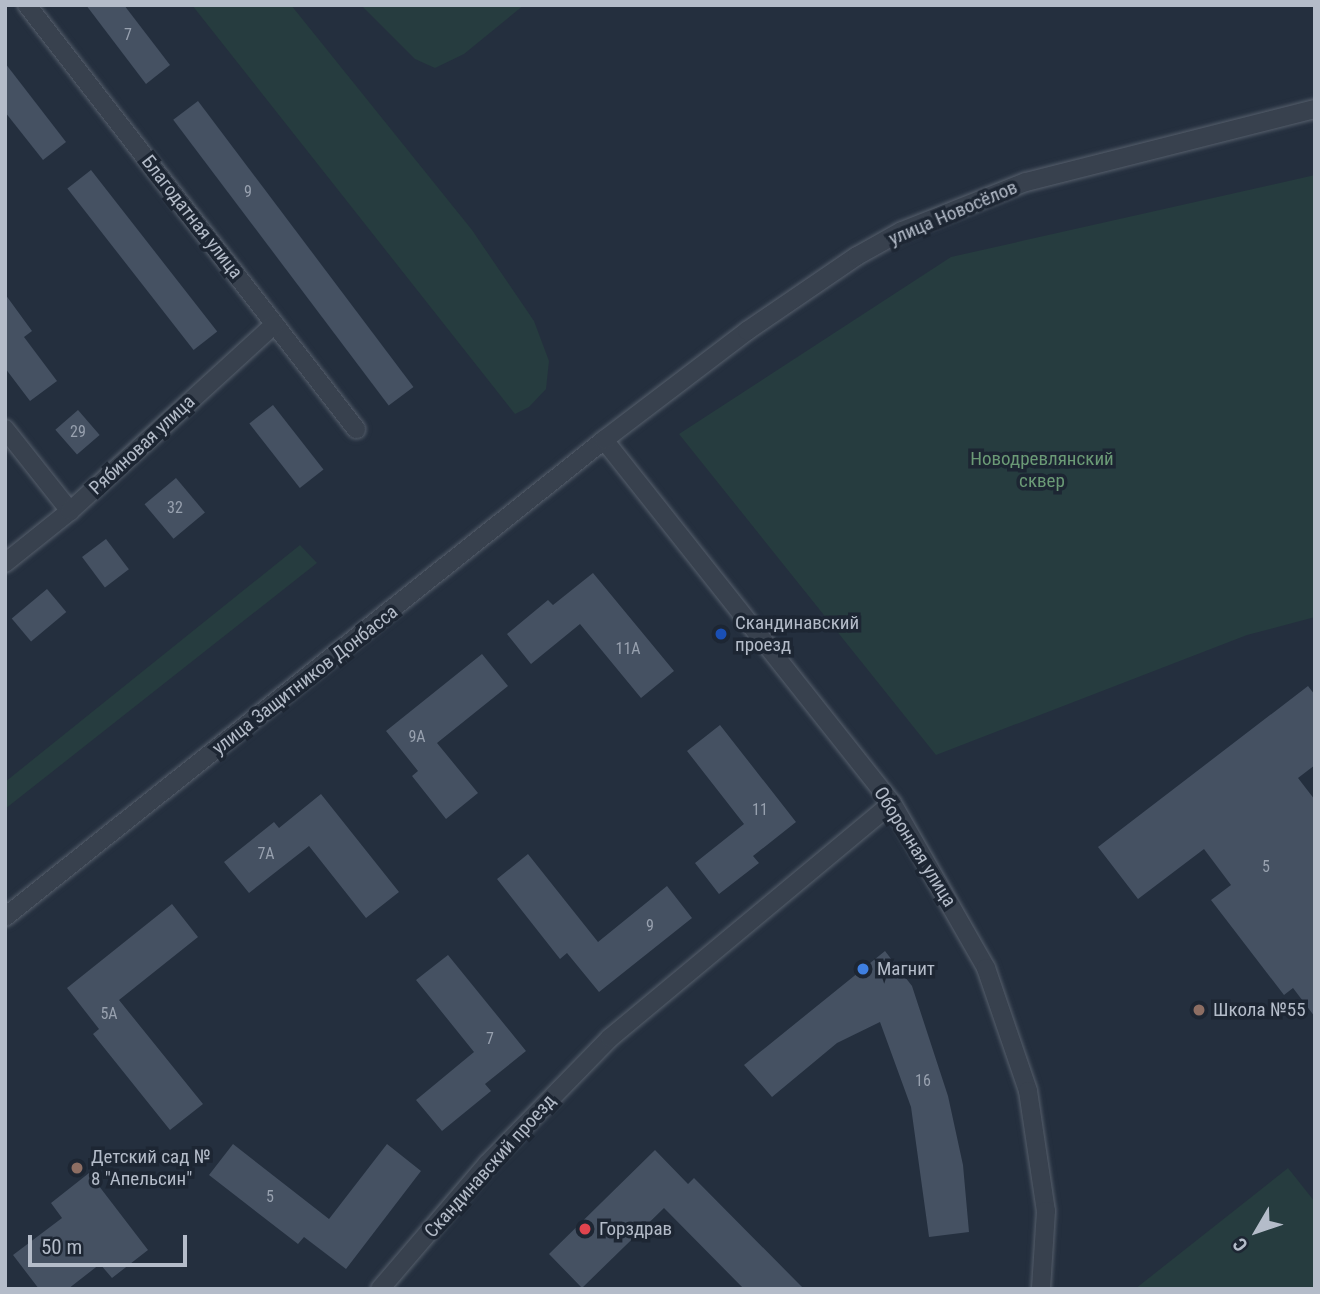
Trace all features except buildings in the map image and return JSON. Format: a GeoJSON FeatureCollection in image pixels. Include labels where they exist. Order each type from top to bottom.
{"type":"FeatureCollection","features":[{"type":"Feature","properties":{"kind":"street","name":"Благодатная улица"},"geometry":{"type":"LineString","coordinates":[[27,5],[356,429]]}},
{"type":"Feature","properties":{"kind":"street","name":"улица Новосёлов"},"geometry":{"type":"LineString","coordinates":[[604,440],[747,331],[902,231],[1026,182],[1315,109]]}},
{"type":"Feature","properties":{"kind":"street","name":"Рябиновая улица"},"geometry":{"type":"LineString","coordinates":[[5,563],[70,511],[275,324]]}},
{"type":"Feature","properties":{"kind":"street"},"geometry":{"type":"LineString","coordinates":[[5,429],[70,511]]}},
{"type":"Feature","properties":{"kind":"street","name":"Оборонная улица"},"geometry":{"type":"LineString","coordinates":[[604,440],[892,803],[986,968],[1028,1091],[1045,1211],[1041,1289]]}},
{"type":"Feature","properties":{"kind":"street","name":"улица Защитников Донбасса"},"geometry":{"type":"LineString","coordinates":[[5,917],[604,440]]}},
{"type":"Feature","properties":{"kind":"street","name":"Скандинавский проезд"},"geometry":{"type":"LineString","coordinates":[[380,1289],[487,1164],[610,1038],[892,803]]}},
{"type":"Feature","properties":{"kind":"green space"},"geometry":{"type":"Polygon","coordinates":[[[192,5],[291,5],[472,230],[534,321],[549,361],[546,389],[529,407],[515,414],[192,5]]]}},
{"type":"Feature","properties":{"kind":"green space"},"geometry":{"type":"Polygon","coordinates":[[[361,5],[524,5],[464,54],[435,68],[415,59],[361,5]]]}},
{"type":"Feature","properties":{"kind":"green space","name":"Новодревлянский сквер"},"geometry":{"type":"Polygon","coordinates":[[[1315,175],[1315,617],[1247,635],[936,755],[679,434],[951,257],[1315,175]]]}},
{"type":"Feature","properties":{"kind":"green space"},"geometry":{"type":"Polygon","coordinates":[[[300,545],[317,563],[5,809],[5,782],[300,545]]]}},
{"type":"Feature","properties":{"kind":"green space"},"geometry":{"type":"Polygon","coordinates":[[[1288,1168],[1315,1202],[1315,1289],[1135,1289],[1288,1168]]]}},
{"type":"Feature","properties":{"kind":"place","name":"Скандинавский проезд"},"geometry":{"type":"Point","coordinates":[721,634]}},
{"type":"Feature","properties":{"kind":"place","name":"Магнит"},"geometry":{"type":"Point","coordinates":[863,969]}},
{"type":"Feature","properties":{"kind":"place","name":"Школа №55"},"geometry":{"type":"Point","coordinates":[1199,1010]}},
{"type":"Feature","properties":{"kind":"place","name":"Детский сад № 8 \"Апельсин\""},"geometry":{"type":"Point","coordinates":[77,1168]}},
{"type":"Feature","properties":{"kind":"place","name":"Горздрав"},"geometry":{"type":"Point","coordinates":[585,1229]}}]}
